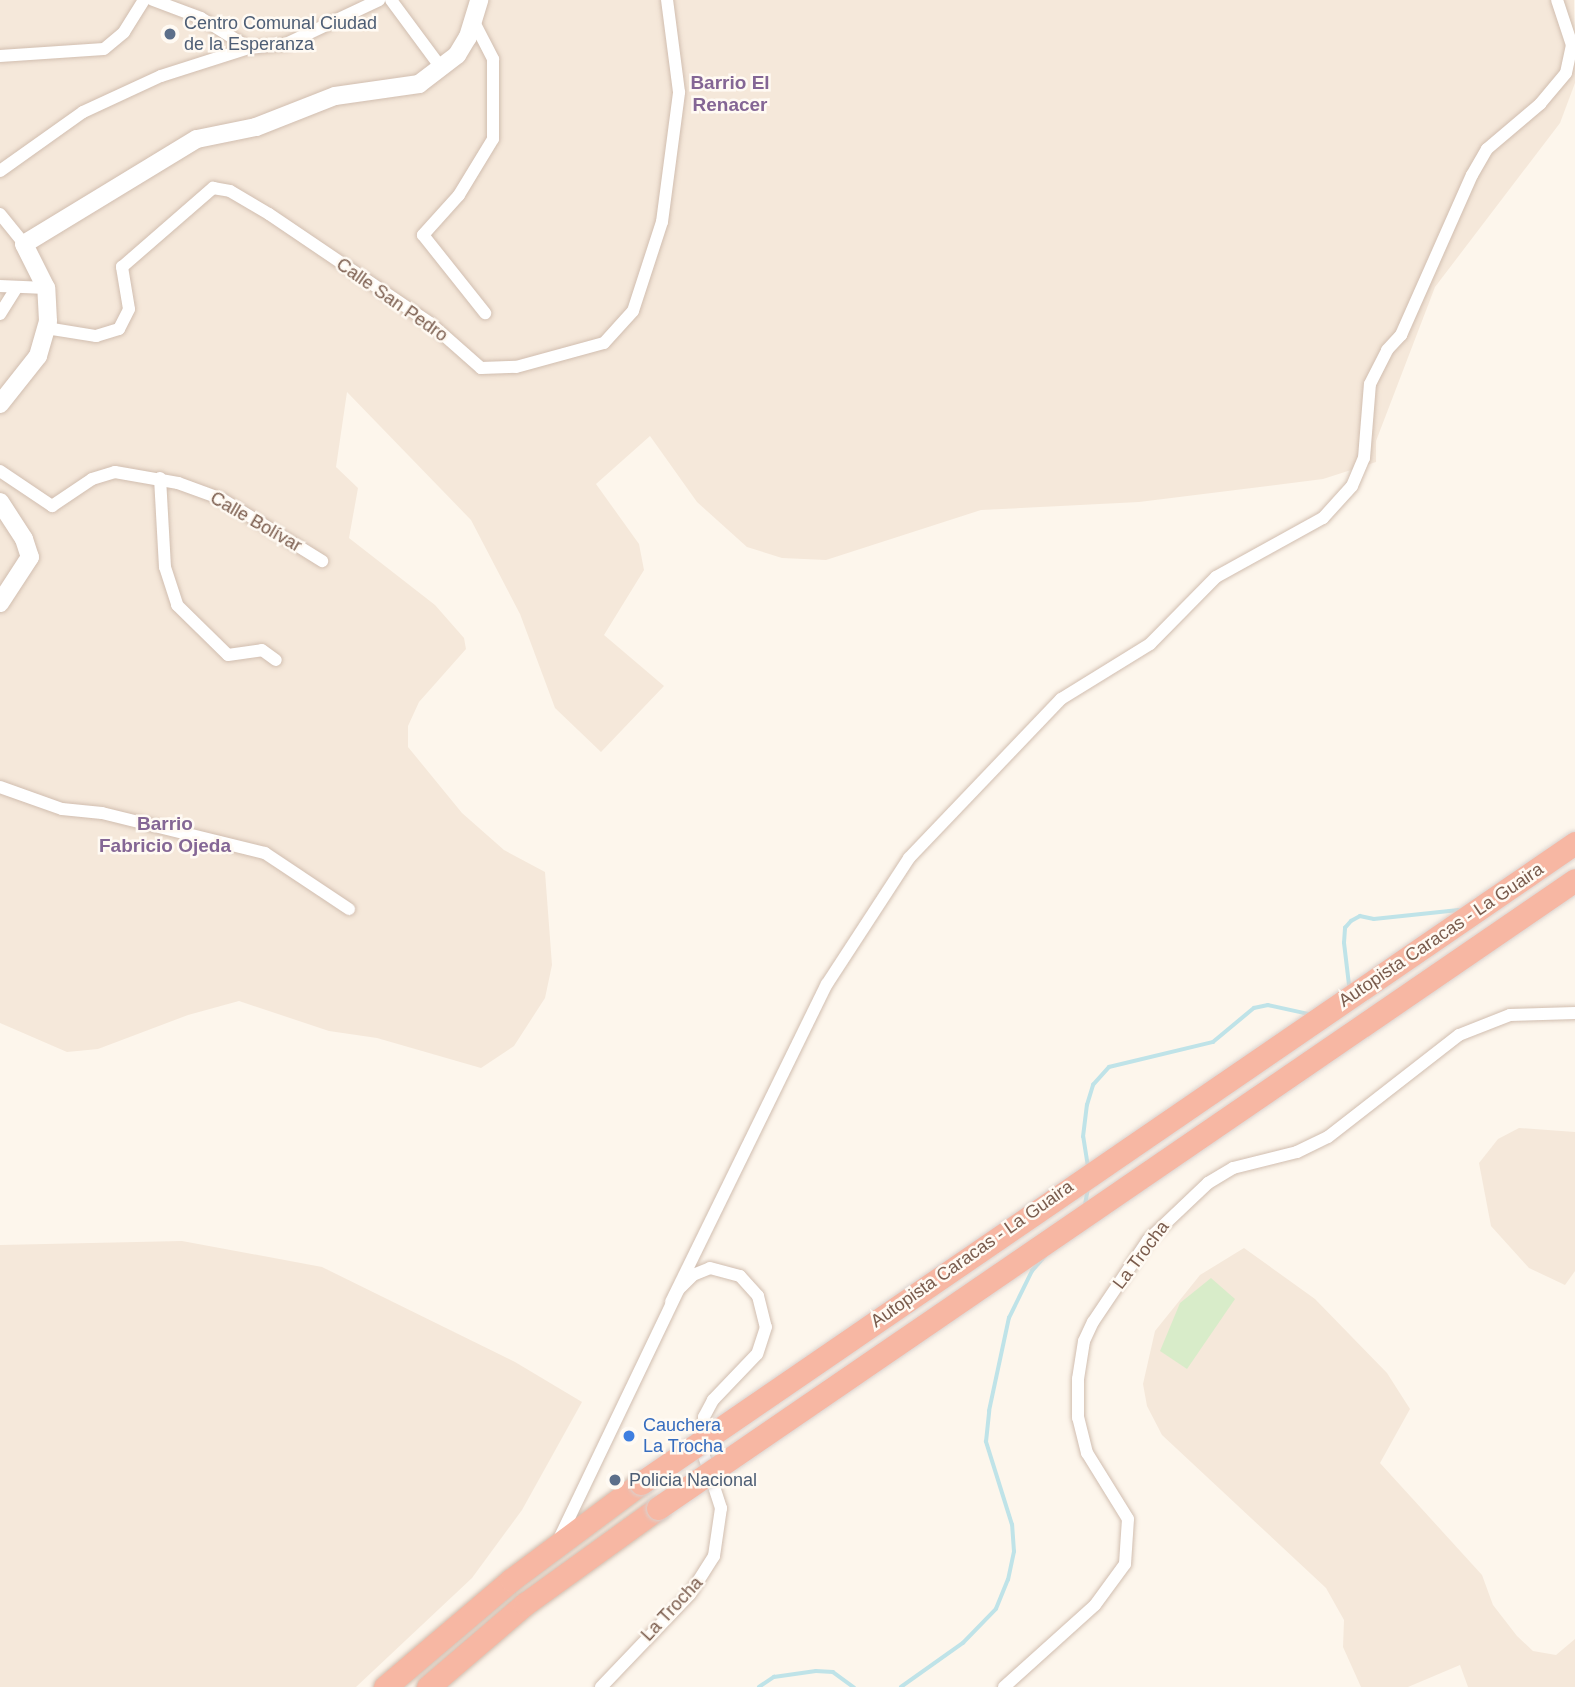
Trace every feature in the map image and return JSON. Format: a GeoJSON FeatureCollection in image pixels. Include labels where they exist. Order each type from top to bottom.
{"type":"FeatureCollection","features":[{"type":"Feature","properties":{"kind":"highway","name":"Autopista Caracas - La Guaira"},"geometry":{"type":"LineString","coordinates":[[385,1687],[556,1544],[641,1483],[1575,843]]}},
{"type":"Feature","properties":{"kind":"highway","name":"Autopista Caracas - La Guaira"},"geometry":{"type":"LineString","coordinates":[[428,1687],[525,1604],[658,1508],[1575,880]]}},
{"type":"Feature","properties":{"kind":"street"},"geometry":{"type":"LineString","coordinates":[[0,56],[104,49],[124,32],[144,0]]}},
{"type":"Feature","properties":{"kind":"street"},"geometry":{"type":"LineString","coordinates":[[153,0],[184,5],[249,48]]}},
{"type":"Feature","properties":{"kind":"street"},"geometry":{"type":"LineString","coordinates":[[0,171],[83,112],[188,65],[249,48],[286,44],[379,0]]}},
{"type":"Feature","properties":{"kind":"street"},"geometry":{"type":"LineString","coordinates":[[391,0],[442,69]]}},
{"type":"Feature","properties":{"kind":"street"},"geometry":{"type":"LineString","coordinates":[[24,243],[197,139],[256,127],[335,96],[419,84],[457,55],[474,22],[479,0]]}},
{"type":"Feature","properties":{"kind":"street","name":"Calle San Pedro"},"geometry":{"type":"LineString","coordinates":[[46,328],[96,337],[119,329],[129,309],[122,267],[213,188],[230,191],[269,214],[439,330],[481,368],[516,367],[604,343],[633,311],[662,222],[679,92],[667,0]]}},
{"type":"Feature","properties":{"kind":"street"},"geometry":{"type":"LineString","coordinates":[[671,1302],[827,984],[909,858],[1061,699],[1150,645],[1216,576],[1323,518],[1352,486],[1364,458],[1370,384],[1401,335],[1472,175],[1487,149],[1540,104],[1566,73],[1572,45],[1557,0]]}},
{"type":"Feature","properties":{"kind":"street"},"geometry":{"type":"LineString","coordinates":[[474,22],[494,59],[493,139],[459,195],[423,235],[485,313]]}},
{"type":"Feature","properties":{"kind":"street"},"geometry":{"type":"LineString","coordinates":[[0,214],[24,243],[46,288],[46,328],[38,356],[0,404]]}},
{"type":"Feature","properties":{"kind":"street"},"geometry":{"type":"LineString","coordinates":[[0,286],[46,288]]}},
{"type":"Feature","properties":{"kind":"street"},"geometry":{"type":"LineString","coordinates":[[0,314],[16,288]]}},
{"type":"Feature","properties":{"kind":"street","name":"Calle Bolívar"},"geometry":{"type":"LineString","coordinates":[[0,471],[52,506],[104,474],[160,478],[222,499],[322,561]]}},
{"type":"Feature","properties":{"kind":"street"},"geometry":{"type":"LineString","coordinates":[[160,478],[164,567],[177,605],[228,655],[262,650],[276,660]]}},
{"type":"Feature","properties":{"kind":"street"},"geometry":{"type":"LineString","coordinates":[[0,502],[24,539],[30,557],[0,603]]}},
{"type":"Feature","properties":{"kind":"street"},"geometry":{"type":"LineString","coordinates":[[0,787],[62,809],[102,813],[265,853],[349,909]]}},
{"type":"Feature","properties":{"kind":"street","name":"La Trocha"},"geometry":{"type":"LineString","coordinates":[[1004,1687],[1095,1605],[1125,1564],[1128,1519],[1087,1453],[1079,1419],[1078,1379],[1082,1349],[1093,1322],[1148,1240],[1208,1183],[1233,1168],[1297,1152],[1328,1137],[1459,1035],[1510,1015],[1575,1013]]}},
{"type":"Feature","properties":{"kind":"street","name":"La Trocha"},"geometry":{"type":"LineString","coordinates":[[556,1544],[671,1302],[693,1275],[710,1268],[730,1272],[746,1280],[758,1296],[765,1337],[757,1354],[713,1400],[704,1417],[704,1456],[721,1508],[708,1568],[679,1606],[601,1687]]}},
{"type":"Feature","properties":{"kind":"shaded area"},"geometry":{"type":"Polygon","coordinates":[[[0,0],[1574,0],[1575,83],[1560,123],[1435,287],[1376,441],[1376,462],[1323,479],[1139,502],[981,510],[826,560],[782,558],[747,547],[697,502],[650,436],[596,484],[639,544],[644,570],[604,635],[664,686],[601,752],[555,708],[520,614],[471,520],[347,392],[336,467],[358,488],[349,538],[435,605],[464,638],[466,649],[419,702],[408,726],[408,747],[462,813],[504,850],[545,872],[552,965],[545,998],[514,1046],[481,1068],[377,1038],[329,1031],[239,1001],[188,1015],[98,1049],[67,1052],[0,1023],[0,0]]]}},
{"type":"Feature","properties":{"kind":"shaded area"},"geometry":{"type":"Polygon","coordinates":[[[1519,1128],[1575,1132],[1575,1271],[1565,1285],[1529,1268],[1491,1226],[1479,1163],[1498,1139],[1519,1128]]]}},
{"type":"Feature","properties":{"kind":"shaded area"},"geometry":{"type":"Polygon","coordinates":[[[182,1241],[322,1267],[515,1362],[582,1402],[522,1510],[472,1578],[356,1687],[0,1687],[0,1245],[182,1241]]]}},
{"type":"Feature","properties":{"kind":"shaded area"},"geometry":{"type":"Polygon","coordinates":[[[1244,1248],[1315,1299],[1387,1373],[1410,1409],[1380,1463],[1482,1575],[1493,1605],[1517,1636],[1533,1651],[1556,1655],[1575,1639],[1575,1687],[1468,1687],[1460,1665],[1408,1687],[1361,1687],[1343,1647],[1344,1620],[1326,1588],[1162,1435],[1147,1406],[1143,1384],[1155,1331],[1200,1275],[1244,1248]]]}},
{"type":"Feature","properties":{"kind":"green space"},"geometry":{"type":"Polygon","coordinates":[[[1211,1278],[1235,1299],[1187,1369],[1160,1351],[1180,1303],[1211,1278]]]}},
{"type":"Feature","properties":{"kind":"waterway"},"geometry":{"type":"LineString","coordinates":[[1349,985],[1344,943],[1345,928],[1351,921],[1360,916],[1374,919],[1459,910]]}},
{"type":"Feature","properties":{"kind":"waterway"},"geometry":{"type":"LineString","coordinates":[[1088,1167],[1083,1137],[1087,1105],[1093,1085],[1109,1067],[1213,1042],[1254,1008],[1268,1005],[1309,1014]]}},
{"type":"Feature","properties":{"kind":"waterway"},"geometry":{"type":"LineString","coordinates":[[1085,1205],[1088,1188]]}},
{"type":"Feature","properties":{"kind":"waterway"},"geometry":{"type":"LineString","coordinates":[[901,1687],[963,1643],[996,1609],[1008,1580],[1014,1552],[1012,1525],[986,1442],[989,1411],[1009,1318],[1032,1271],[1046,1255]]}},
{"type":"Feature","properties":{"kind":"waterway"},"geometry":{"type":"LineString","coordinates":[[759,1687],[774,1677],[816,1671],[833,1672],[854,1687]]}},
{"type":"Feature","properties":{"kind":"place","name":"Centro Comunal Ciudad de la Esperanza"},"geometry":{"type":"Point","coordinates":[170,34]}},
{"type":"Feature","properties":{"kind":"place","name":"Cauchera La Trocha"},"geometry":{"type":"Point","coordinates":[629,1436]}},
{"type":"Feature","properties":{"kind":"place","name":"Policia Nacional"},"geometry":{"type":"Point","coordinates":[615,1480]}},
{"type":"Feature","properties":{"kind":"district","name":"Barrio El Renacer"},"geometry":{"type":"Point","coordinates":[730,94]}},
{"type":"Feature","properties":{"kind":"district","name":"Barrio Fabricio Ojeda"},"geometry":{"type":"Point","coordinates":[165,835]}}]}
